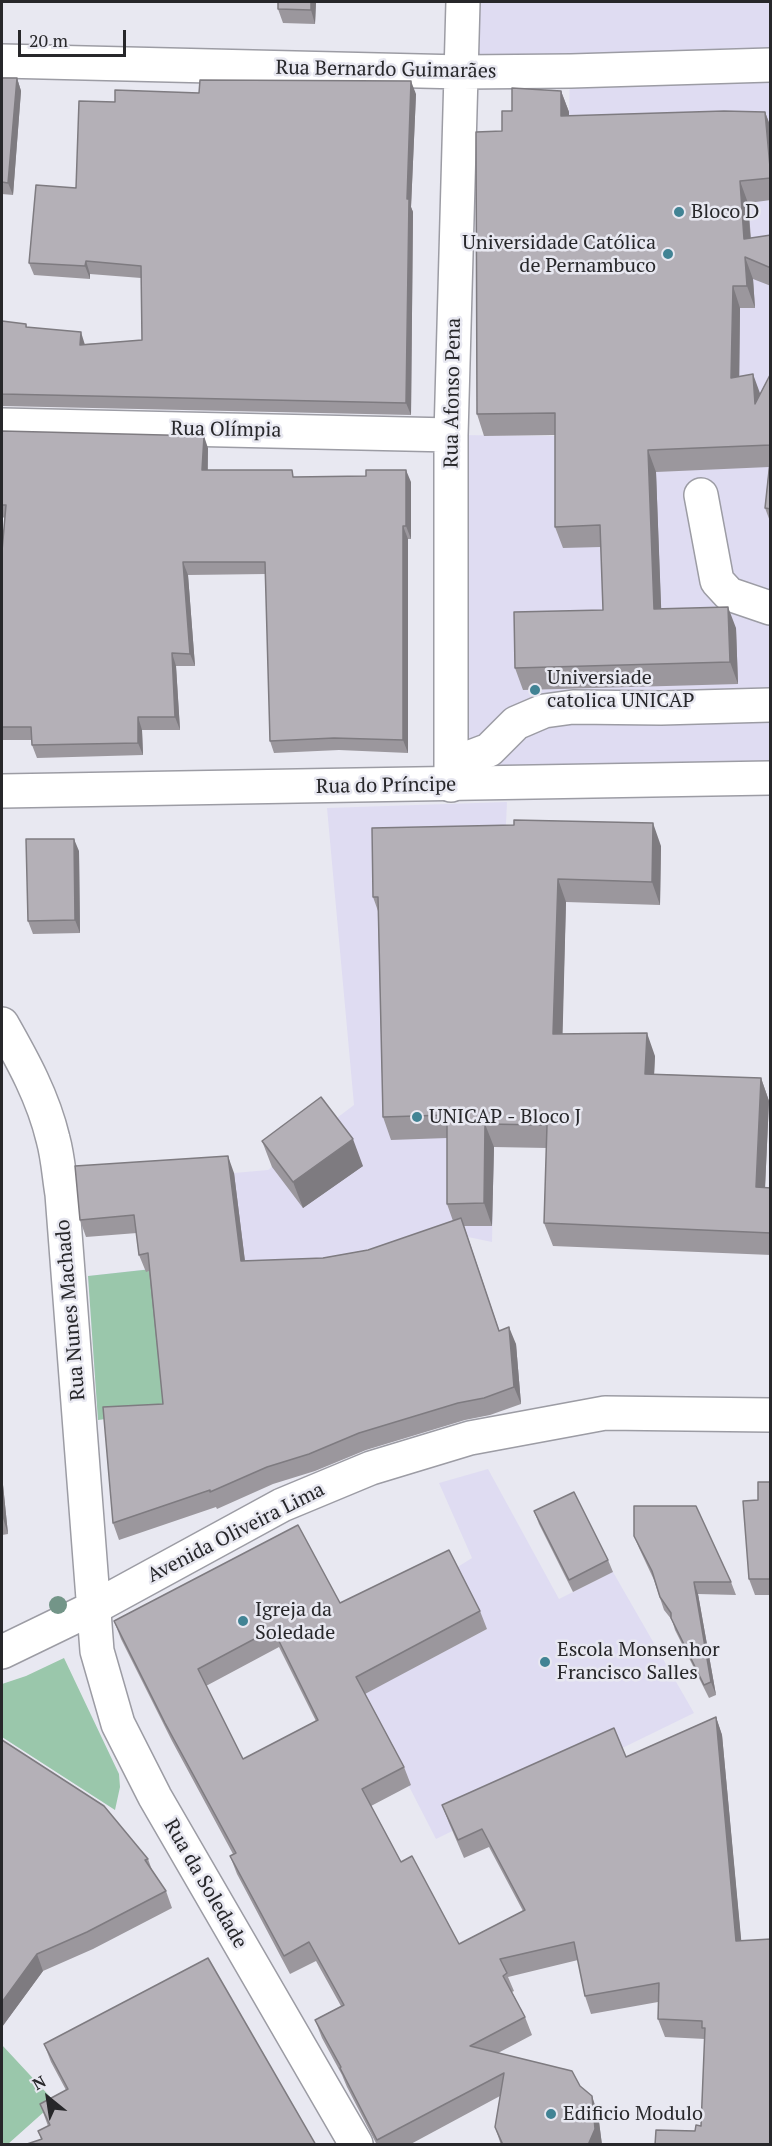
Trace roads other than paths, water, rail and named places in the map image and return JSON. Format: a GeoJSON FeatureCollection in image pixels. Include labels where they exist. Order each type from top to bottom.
{"type":"FeatureCollection","features":[{"type":"Feature","properties":{"kind":"street","name":"Rua Afonso Pena"},"geometry":{"type":"LineString","coordinates":[[451,775],[451,435],[463,2]]}},
{"type":"Feature","properties":{"kind":"street","name":"Rua Bernardo Guimarães"},"geometry":{"type":"LineString","coordinates":[[2,61],[462,72],[771,65]]}},
{"type":"Feature","properties":{"kind":"street","name":"Rua Olímpia"},"geometry":{"type":"LineString","coordinates":[[2,425],[451,435]]}},
{"type":"Feature","properties":{"kind":"street"},"geometry":{"type":"LineString","coordinates":[[701,495],[717,581],[729,594],[771,608]]}},
{"type":"Feature","properties":{"kind":"street"},"geometry":{"type":"LineString","coordinates":[[451,775],[489,750],[516,723],[544,711],[573,707],[661,708],[771,705]]}},
{"type":"Feature","properties":{"kind":"street","name":"Rua do Príncipe"},"geometry":{"type":"LineString","coordinates":[[2,791],[451,775],[771,778]]}},
{"type":"Feature","properties":{"kind":"street","name":"Rua Nunes Machado"},"geometry":{"type":"LineString","coordinates":[[2,1024],[27,1067],[41,1100],[53,1140],[62,1194],[95,1607]]}},
{"type":"Feature","properties":{"kind":"street","name":"Avenida Oliveira Lima"},"geometry":{"type":"LineString","coordinates":[[2,1652],[95,1607],[282,1505],[371,1468],[470,1438],[605,1413],[771,1415]]}},
{"type":"Feature","properties":{"kind":"street","name":"Rua da Soledade"},"geometry":{"type":"LineString","coordinates":[[95,1607],[97,1651],[118,1724],[154,1797],[356,2145]]}},
{"type":"Feature","properties":{"kind":"place","name":"Bloco D"},"geometry":{"type":"Point","coordinates":[679,212]}},
{"type":"Feature","properties":{"kind":"place","name":"Universidade Católica de Pernambuco"},"geometry":{"type":"Point","coordinates":[668,254]}},
{"type":"Feature","properties":{"kind":"place","name":"Universiade catolica UNICAP"},"geometry":{"type":"Point","coordinates":[535,690]}},
{"type":"Feature","properties":{"kind":"place","name":"UNICAP - Bloco J"},"geometry":{"type":"Point","coordinates":[417,1117]}},
{"type":"Feature","properties":{"kind":"place","name":"Igreja da Soledade"},"geometry":{"type":"Point","coordinates":[243,1621]}},
{"type":"Feature","properties":{"kind":"place","name":"Escola Monsenhor Francisco Salles"},"geometry":{"type":"Point","coordinates":[545,1662]}},
{"type":"Feature","properties":{"kind":"place","name":"Edificio Modulo"},"geometry":{"type":"Point","coordinates":[551,2114]}}]}
